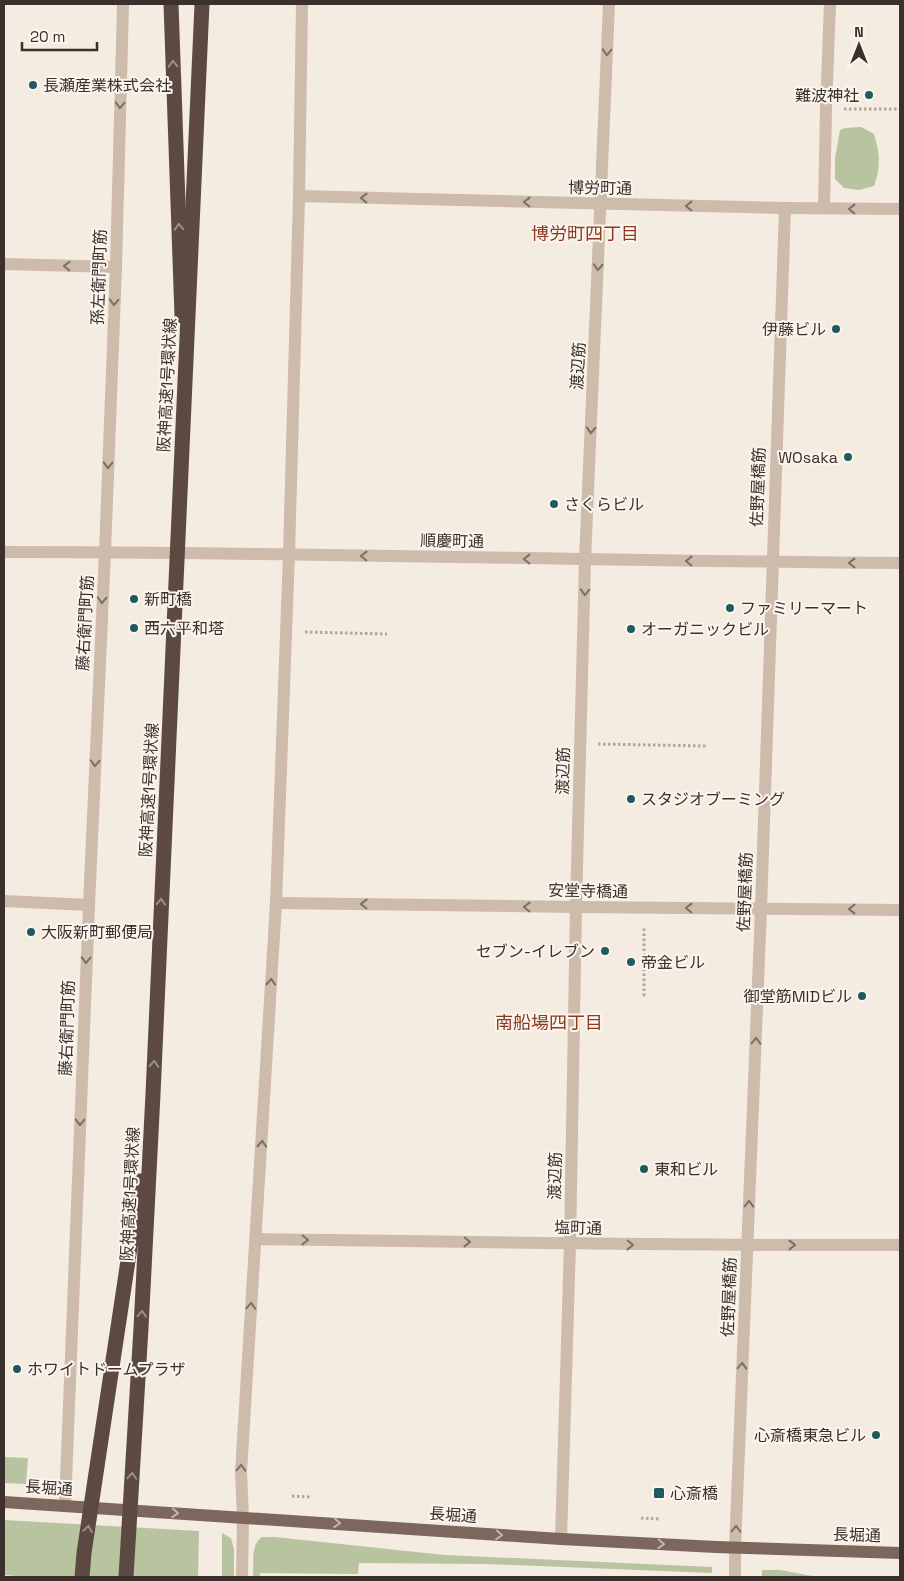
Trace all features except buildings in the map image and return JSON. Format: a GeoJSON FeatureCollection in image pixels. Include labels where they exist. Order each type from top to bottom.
{"type":"FeatureCollection","features":[{"type":"Feature","properties":{"kind":"highway"},"geometry":{"type":"LineString","coordinates":[[171,4],[184,380]]}},
{"type":"Feature","properties":{"kind":"highway","name":"阪神高速1号環状線"},"geometry":{"type":"LineString","coordinates":[[126,1577],[153,1094],[202,4]]}},
{"type":"Feature","properties":{"kind":"highway"},"geometry":{"type":"LineString","coordinates":[[199,76],[209,4]]}},
{"type":"Feature","properties":{"kind":"highway"},"geometry":{"type":"LineString","coordinates":[[82,1577],[84,1553],[153,1094]]}},
{"type":"Feature","properties":{"kind":"main road","name":"長堀通"},"geometry":{"type":"LineString","coordinates":[[4,1502],[561,1539],[735,1548],[900,1553]]}},
{"type":"Feature","properties":{"kind":"street","name":"孫左衛門町筋"},"geometry":{"type":"LineString","coordinates":[[105,552],[124,4]]}},
{"type":"Feature","properties":{"kind":"street"},"geometry":{"type":"LineString","coordinates":[[242,1577],[243,1517],[240,1472],[276,903],[300,196],[302,4]]}},
{"type":"Feature","properties":{"kind":"street","name":"渡辺筋"},"geometry":{"type":"LineString","coordinates":[[561,1539],[570,1244],[580,744],[609,4]]}},
{"type":"Feature","properties":{"kind":"street"},"geometry":{"type":"LineString","coordinates":[[824,208],[830,4]]}},
{"type":"Feature","properties":{"kind":"street","name":"博労町通"},"geometry":{"type":"LineString","coordinates":[[300,196],[900,209]]}},
{"type":"Feature","properties":{"kind":"street","name":"佐野屋橋筋"},"geometry":{"type":"LineString","coordinates":[[735,1577],[761,909],[785,208]]}},
{"type":"Feature","properties":{"kind":"street"},"geometry":{"type":"LineString","coordinates":[[4,264],[116,267]]}},
{"type":"Feature","properties":{"kind":"street","name":"順慶町通"},"geometry":{"type":"LineString","coordinates":[[4,552],[900,563]]}},
{"type":"Feature","properties":{"kind":"street","name":"藤右衛門町筋"},"geometry":{"type":"LineString","coordinates":[[65,1506],[105,552]]}},
{"type":"Feature","properties":{"kind":"street"},"geometry":{"type":"LineString","coordinates":[[4,901],[89,905]]}},
{"type":"Feature","properties":{"kind":"street","name":"安堂寺橋通"},"geometry":{"type":"LineString","coordinates":[[276,903],[900,910]]}},
{"type":"Feature","properties":{"kind":"street","name":"塩町通"},"geometry":{"type":"LineString","coordinates":[[256,1239],[747,1246],[900,1245]]}},
{"type":"Feature","properties":{"kind":"path"},"geometry":{"type":"LineString","coordinates":[[826,109],[900,109]]}},
{"type":"Feature","properties":{"kind":"path"},"geometry":{"type":"LineString","coordinates":[[296,632],[387,634]]}},
{"type":"Feature","properties":{"kind":"path"},"geometry":{"type":"LineString","coordinates":[[580,744],[706,746]]}},
{"type":"Feature","properties":{"kind":"path"},"geometry":{"type":"LineString","coordinates":[[643,995],[644,922]]}},
{"type":"Feature","properties":{"kind":"path"},"geometry":{"type":"LineString","coordinates":[[292,1496],[311,1497]]}},
{"type":"Feature","properties":{"kind":"path"},"geometry":{"type":"LineString","coordinates":[[641,1518],[658,1519]]}},
{"type":"Feature","properties":{"kind":"green space"},"geometry":{"type":"Polygon","coordinates":[[[861,127],[874,134],[878,148],[878,172],[874,186],[859,190],[844,188],[835,179],[835,159],[840,130],[861,127]]]}},
{"type":"Feature","properties":{"kind":"green space"},"geometry":{"type":"Polygon","coordinates":[[[4,1457],[28,1458],[26,1484],[4,1483],[4,1457]]]}},
{"type":"Feature","properties":{"kind":"green space"},"geometry":{"type":"Polygon","coordinates":[[[4,1520],[199,1531],[198,1577],[29,1577],[4,1575],[4,1520]]]}},
{"type":"Feature","properties":{"kind":"green space"},"geometry":{"type":"Polygon","coordinates":[[[222,1533],[231,1538],[234,1549],[234,1577],[222,1577],[222,1533]]]}},
{"type":"Feature","properties":{"kind":"green space"},"geometry":{"type":"Polygon","coordinates":[[[262,1537],[444,1555],[712,1567],[712,1573],[487,1564],[359,1563],[358,1574],[260,1573],[260,1577],[253,1577],[254,1550],[258,1540],[262,1537]]]}},
{"type":"Feature","properties":{"kind":"green space"},"geometry":{"type":"Polygon","coordinates":[[[762,1570],[780,1570],[818,1577],[762,1577],[762,1570]]]}},
{"type":"Feature","properties":{"kind":"place","name":"長瀬産業株式会社"},"geometry":{"type":"Point","coordinates":[33,85]}},
{"type":"Feature","properties":{"kind":"place","name":"難波神社"},"geometry":{"type":"Point","coordinates":[869,95]}},
{"type":"Feature","properties":{"kind":"place","name":"伊藤ビル"},"geometry":{"type":"Point","coordinates":[836,329]}},
{"type":"Feature","properties":{"kind":"place","name":"WOsaka"},"geometry":{"type":"Point","coordinates":[848,457]}},
{"type":"Feature","properties":{"kind":"place","name":"さくらビル"},"geometry":{"type":"Point","coordinates":[554,504]}},
{"type":"Feature","properties":{"kind":"place","name":"新町橋"},"geometry":{"type":"Point","coordinates":[134,599]}},
{"type":"Feature","properties":{"kind":"place","name":"ファミリーマート"},"geometry":{"type":"Point","coordinates":[730,608]}},
{"type":"Feature","properties":{"kind":"place","name":"西六平和塔"},"geometry":{"type":"Point","coordinates":[134,628]}},
{"type":"Feature","properties":{"kind":"place","name":"オーガニックビル"},"geometry":{"type":"Point","coordinates":[631,629]}},
{"type":"Feature","properties":{"kind":"place","name":"スタジオブーミング"},"geometry":{"type":"Point","coordinates":[631,799]}},
{"type":"Feature","properties":{"kind":"place","name":"大阪新町郵便局"},"geometry":{"type":"Point","coordinates":[31,932]}},
{"type":"Feature","properties":{"kind":"place","name":"セブン-イレブン"},"geometry":{"type":"Point","coordinates":[605,951]}},
{"type":"Feature","properties":{"kind":"place","name":"帝金ビル"},"geometry":{"type":"Point","coordinates":[631,962]}},
{"type":"Feature","properties":{"kind":"place","name":"御堂筋MIDビル"},"geometry":{"type":"Point","coordinates":[862,996]}},
{"type":"Feature","properties":{"kind":"place","name":"東和ビル"},"geometry":{"type":"Point","coordinates":[644,1169]}},
{"type":"Feature","properties":{"kind":"place","name":"ホワイトドームプラザ"},"geometry":{"type":"Point","coordinates":[17,1369]}},
{"type":"Feature","properties":{"kind":"place","name":"心斎橋東急ビル"},"geometry":{"type":"Point","coordinates":[876,1435]}},
{"type":"Feature","properties":{"kind":"place","name":"心斎橋"},"geometry":{"type":"Point","coordinates":[659,1493]}},
{"type":"Feature","properties":{"kind":"district","name":"博労町四丁目"},"geometry":{"type":"Point","coordinates":[585,233]}},
{"type":"Feature","properties":{"kind":"district","name":"南船場四丁目"},"geometry":{"type":"Point","coordinates":[549,1022]}}]}
